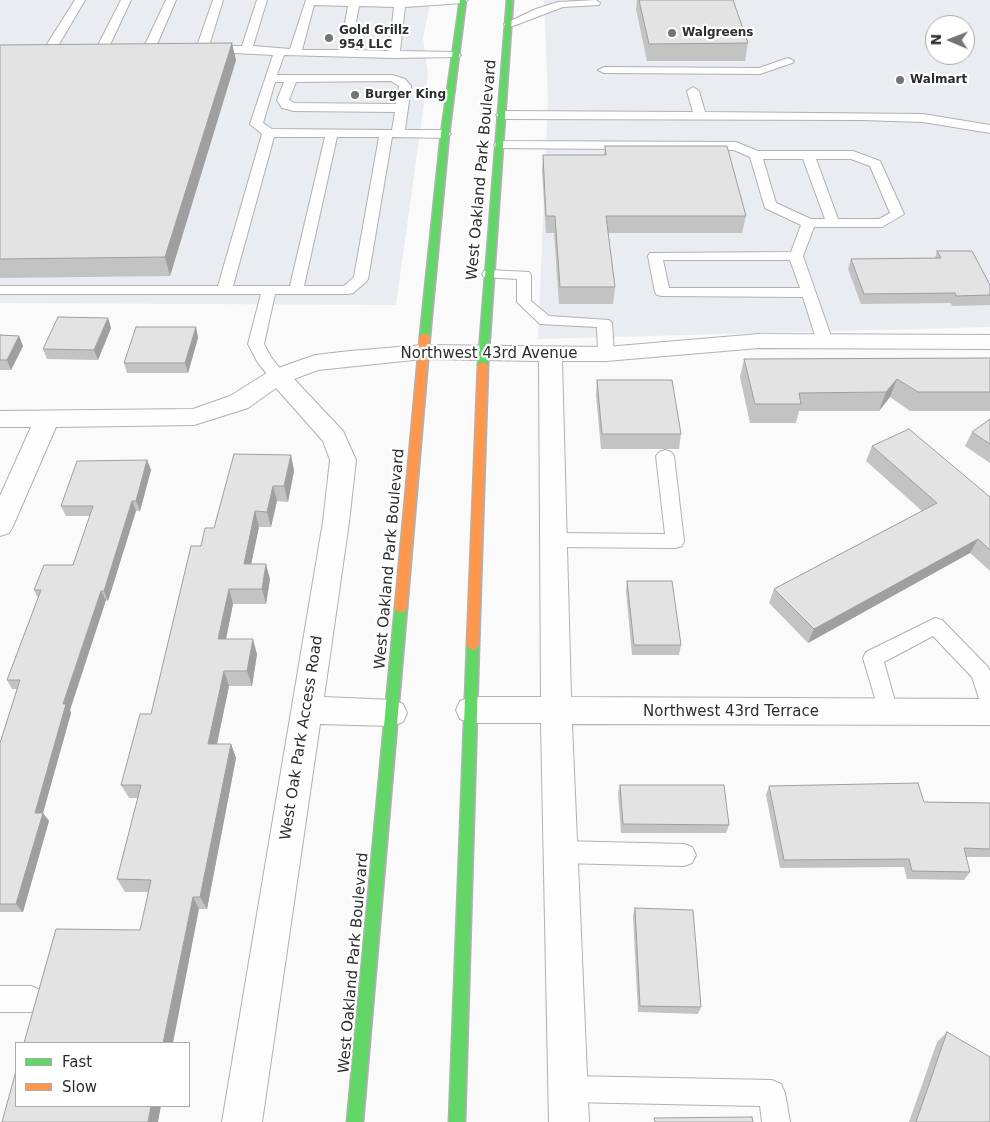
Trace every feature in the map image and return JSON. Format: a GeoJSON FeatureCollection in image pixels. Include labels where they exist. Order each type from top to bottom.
{"type":"FeatureCollection","features":[{"type":"Feature","properties":{"kind":"main road","name":"West Oakland Park Boulevard"},"geometry":{"type":"LineString","coordinates":[[354,1122],[423,352],[445,134],[463,0]]}},
{"type":"Feature","properties":{"kind":"main road","name":"West Oakland Park Boulevard"},"geometry":{"type":"LineString","coordinates":[[457,1122],[483,353],[510,0]]}},
{"type":"Feature","properties":{"kind":"street","name":"Northwest 43rd Avenue"},"geometry":{"type":"LineString","coordinates":[[0,419],[194,417],[239,402],[278,376],[315,363],[423,352],[606,354],[759,342],[990,342]]}},
{"type":"Feature","properties":{"kind":"street"},"geometry":{"type":"LineString","coordinates":[[550,352],[556,712],[569,1105]]}},
{"type":"Feature","properties":{"kind":"street","name":"West Oak Park Access Road"},"geometry":{"type":"LineString","coordinates":[[242,1122],[336,522],[343,460],[334,437],[278,376]]}},
{"type":"Feature","properties":{"kind":"street"},"geometry":{"type":"LineString","coordinates":[[0,526],[47,418]]}},
{"type":"Feature","properties":{"kind":"street"},"geometry":{"type":"LineString","coordinates":[[307,710],[392,713]]}},
{"type":"Feature","properties":{"kind":"street","name":"Northwest 43rd Terrace"},"geometry":{"type":"LineString","coordinates":[[471,710],[556,712],[990,712]]}},
{"type":"Feature","properties":{"kind":"lane"},"geometry":{"type":"LineString","coordinates":[[80,0],[45,49],[98,49],[126,0]]}},
{"type":"Feature","properties":{"kind":"lane"},"geometry":{"type":"LineString","coordinates":[[149,49],[171,0]]}},
{"type":"Feature","properties":{"kind":"lane"},"geometry":{"type":"LineString","coordinates":[[218,0],[198,48],[247,48],[295,53],[455,55]]}},
{"type":"Feature","properties":{"kind":"lane"},"geometry":{"type":"LineString","coordinates":[[247,48],[262,0]]}},
{"type":"Feature","properties":{"kind":"lane"},"geometry":{"type":"LineString","coordinates":[[295,53],[310,2],[400,4],[463,0]]}},
{"type":"Feature","properties":{"kind":"lane"},"geometry":{"type":"LineString","coordinates":[[345,54],[354,3]]}},
{"type":"Feature","properties":{"kind":"lane"},"geometry":{"type":"LineString","coordinates":[[509,24],[562,4],[595,3]]}},
{"type":"Feature","properties":{"kind":"lane"},"geometry":{"type":"LineString","coordinates":[[394,55],[400,4]]}},
{"type":"Feature","properties":{"kind":"lane"},"geometry":{"type":"LineString","coordinates":[[278,52],[256,124],[269,133],[445,134]]}},
{"type":"Feature","properties":{"kind":"lane"},"geometry":{"type":"LineString","coordinates":[[604,70],[760,71],[788,61]]}},
{"type":"Feature","properties":{"kind":"lane"},"geometry":{"type":"LineString","coordinates":[[0,290],[348,290],[361,279],[392,134],[402,108],[405,86],[401,80],[392,78],[270,79]]}},
{"type":"Feature","properties":{"kind":"lane"},"geometry":{"type":"LineString","coordinates":[[291,79],[283,100],[286,105],[294,107],[402,108]]}},
{"type":"Feature","properties":{"kind":"lane"},"geometry":{"type":"LineString","coordinates":[[693,91],[700,116]]}},
{"type":"Feature","properties":{"kind":"lane"},"geometry":{"type":"LineString","coordinates":[[502,115],[862,116],[923,118],[990,129]]}},
{"type":"Feature","properties":{"kind":"lane"},"geometry":{"type":"LineString","coordinates":[[224,290],[269,133]]}},
{"type":"Feature","properties":{"kind":"lane"},"geometry":{"type":"LineString","coordinates":[[296,290],[332,134]]}},
{"type":"Feature","properties":{"kind":"lane"},"geometry":{"type":"LineString","coordinates":[[500,145],[736,146],[756,156],[853,155],[875,164],[897,214],[882,223],[809,223],[770,205],[756,156]]}},
{"type":"Feature","properties":{"kind":"lane"},"geometry":{"type":"LineString","coordinates":[[808,156],[834,223]]}},
{"type":"Feature","properties":{"kind":"lane"},"geometry":{"type":"LineString","coordinates":[[809,223],[796,256],[825,342]]}},
{"type":"Feature","properties":{"kind":"lane"},"geometry":{"type":"LineString","coordinates":[[796,256],[655,256],[662,292],[808,293]]}},
{"type":"Feature","properties":{"kind":"lane"},"geometry":{"type":"LineString","coordinates":[[489,274],[524,275],[524,302],[546,322],[604,323],[606,354]]}},
{"type":"Feature","properties":{"kind":"lane"},"geometry":{"type":"LineString","coordinates":[[269,290],[256,344],[264,359],[278,376]]}},
{"type":"Feature","properties":{"kind":"lane"},"geometry":{"type":"LineString","coordinates":[[553,540],[676,541],[665,456]]}},
{"type":"Feature","properties":{"kind":"lane"},"geometry":{"type":"LineString","coordinates":[[888,712],[873,658],[935,626],[982,673],[990,705]]}},
{"type":"Feature","properties":{"kind":"lane"},"geometry":{"type":"LineString","coordinates":[[561,852],[684,856]]}},
{"type":"Feature","properties":{"kind":"lane"},"geometry":{"type":"LineString","coordinates":[[0,999],[31,999]]}},
{"type":"Feature","properties":{"kind":"lane"},"geometry":{"type":"LineString","coordinates":[[569,1105],[772,1093],[776,1122]]}},
{"type":"Feature","properties":{"kind":"shaded area"},"geometry":{"type":"Polygon","coordinates":[[[0,0],[431,0],[423,38],[428,75],[396,305],[0,303],[0,0]]]}},
{"type":"Feature","properties":{"kind":"shaded area"},"geometry":{"type":"Polygon","coordinates":[[[544,0],[990,0],[990,327],[538,339],[548,98],[544,0]]]}},
{"type":"Feature","properties":{"kind":"building","name":"Walgreens"},"geometry":{"type":"Polygon","coordinates":[[[639,0],[733,0],[748,43],[649,44],[639,0]]]}},
{"type":"Feature","properties":{"kind":"building"},"geometry":{"type":"Polygon","coordinates":[[[232,43],[165,257],[0,259],[0,45],[232,43]]]}},
{"type":"Feature","properties":{"kind":"building"},"geometry":{"type":"Polygon","coordinates":[[[605,146],[727,146],[746,216],[606,216],[615,287],[560,287],[555,216],[546,216],[543,155],[606,155],[605,146]]]}},
{"type":"Feature","properties":{"kind":"building"},"geometry":{"type":"Polygon","coordinates":[[[937,251],[972,251],[990,285],[990,295],[956,296],[955,293],[864,294],[851,259],[941,258],[937,251]]]}},
{"type":"Feature","properties":{"kind":"building"},"geometry":{"type":"Polygon","coordinates":[[[58,317],[108,318],[94,350],[43,349],[58,317]]]}},
{"type":"Feature","properties":{"kind":"building"},"geometry":{"type":"Polygon","coordinates":[[[136,327],[196,327],[185,363],[124,363],[136,327]]]}},
{"type":"Feature","properties":{"kind":"building"},"geometry":{"type":"Polygon","coordinates":[[[0,335],[19,336],[7,360],[0,360],[0,335]]]}},
{"type":"Feature","properties":{"kind":"building"},"geometry":{"type":"Polygon","coordinates":[[[990,358],[990,392],[918,392],[897,379],[886,392],[799,393],[801,404],[755,404],[744,359],[990,358]]]}},
{"type":"Feature","properties":{"kind":"building"},"geometry":{"type":"Polygon","coordinates":[[[597,380],[672,380],[681,434],[602,434],[597,380]]]}},
{"type":"Feature","properties":{"kind":"building"},"geometry":{"type":"Polygon","coordinates":[[[990,419],[990,444],[972,432],[990,419]]]}},
{"type":"Feature","properties":{"kind":"building"},"geometry":{"type":"Polygon","coordinates":[[[909,429],[990,497],[990,550],[978,539],[814,629],[774,589],[937,503],[872,446],[909,429]]]}},
{"type":"Feature","properties":{"kind":"building"},"geometry":{"type":"Polygon","coordinates":[[[234,454],[291,455],[284,486],[273,486],[267,512],[255,511],[244,564],[266,564],[262,589],[229,589],[218,639],[253,639],[247,671],[224,671],[208,744],[231,744],[200,897],[193,897],[163,1042],[24,1042],[56,929],[140,930],[151,880],[117,879],[141,785],[121,785],[140,714],[151,714],[191,546],[201,546],[205,528],[214,528],[234,454]]]}},
{"type":"Feature","properties":{"kind":"building"},"geometry":{"type":"Polygon","coordinates":[[[147,460],[136,501],[132,501],[104,591],[101,591],[63,704],[66,704],[35,813],[43,813],[16,904],[0,904],[0,743],[20,680],[7,680],[41,590],[34,590],[44,565],[73,565],[93,506],[61,506],[77,461],[147,460]]]}},
{"type":"Feature","properties":{"kind":"building"},"geometry":{"type":"Polygon","coordinates":[[[627,581],[672,581],[681,645],[634,645],[627,581]]]}},
{"type":"Feature","properties":{"kind":"building"},"geometry":{"type":"Polygon","coordinates":[[[918,783],[924,802],[990,803],[990,849],[964,848],[970,872],[912,871],[909,859],[784,860],[769,786],[918,783]]]}},
{"type":"Feature","properties":{"kind":"building"},"geometry":{"type":"Polygon","coordinates":[[[620,785],[724,785],[729,825],[623,824],[620,785]]]}},
{"type":"Feature","properties":{"kind":"building"},"geometry":{"type":"Polygon","coordinates":[[[635,908],[693,910],[701,1007],[640,1006],[635,908]]]}},
{"type":"Feature","properties":{"kind":"building"},"geometry":{"type":"Polygon","coordinates":[[[947,1032],[990,1057],[990,1122],[916,1122],[947,1032]]]}},
{"type":"Feature","properties":{"kind":"building"},"geometry":{"type":"Polygon","coordinates":[[[15,1075],[15,1107],[151,1107],[148,1122],[2,1122],[15,1075]]]}},
{"type":"Feature","properties":{"kind":"building"},"geometry":{"type":"Polygon","coordinates":[[[752,1117],[753,1122],[655,1122],[654,1118],[752,1117]]]}},
{"type":"Feature","properties":{"kind":"traffic: fast"},"geometry":{"type":"LineString","coordinates":[[425,336],[445,134],[463,0]]}},
{"type":"Feature","properties":{"kind":"traffic: fast"},"geometry":{"type":"LineString","coordinates":[[483,365],[510,0]]}},
{"type":"Feature","properties":{"kind":"traffic: fast"},"geometry":{"type":"LineString","coordinates":[[355,1122],[401,608]]}},
{"type":"Feature","properties":{"kind":"traffic: fast"},"geometry":{"type":"LineString","coordinates":[[457,1122],[473,645]]}},
{"type":"Feature","properties":{"kind":"traffic: slow"},"geometry":{"type":"LineString","coordinates":[[401,608],[425,336]]}},
{"type":"Feature","properties":{"kind":"traffic: slow"},"geometry":{"type":"LineString","coordinates":[[473,645],[483,365]]}},
{"type":"Feature","properties":{"kind":"place","name":"Walgreens"},"geometry":{"type":"Point","coordinates":[672,33]}},
{"type":"Feature","properties":{"kind":"place","name":"Gold Grillz 954 LLC"},"geometry":{"type":"Point","coordinates":[329,38]}},
{"type":"Feature","properties":{"kind":"place","name":"Walmart"},"geometry":{"type":"Point","coordinates":[900,80]}},
{"type":"Feature","properties":{"kind":"place","name":"Burger King"},"geometry":{"type":"Point","coordinates":[355,95]}}]}
